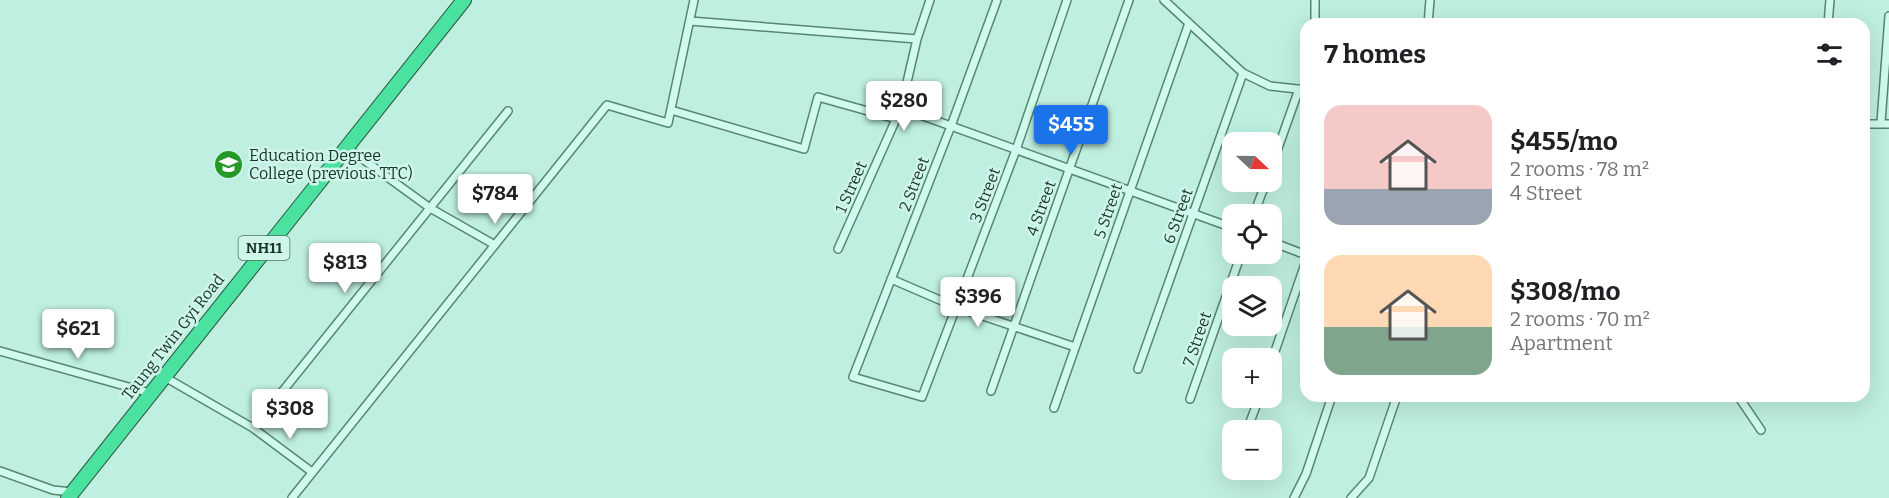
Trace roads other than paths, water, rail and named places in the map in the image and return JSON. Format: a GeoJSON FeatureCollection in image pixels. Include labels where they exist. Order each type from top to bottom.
{"type":"FeatureCollection","features":[{"type":"Feature","properties":{"kind":"highway","name":"Taung Twin Gyi Road"},"geometry":{"type":"LineString","coordinates":[[70,495],[464,0]]}},
{"type":"Feature","properties":{"kind":"street"},"geometry":{"type":"LineString","coordinates":[[292,498],[607,105],[669,123],[694,0]]}},
{"type":"Feature","properties":{"kind":"street","name":"1 Street"},"geometry":{"type":"LineString","coordinates":[[838,249],[901,108],[917,39],[930,0]]}},
{"type":"Feature","properties":{"kind":"street","name":"2 Street"},"geometry":{"type":"LineString","coordinates":[[922,397],[854,376],[951,126],[996,0]]}},
{"type":"Feature","properties":{"kind":"street","name":"3 Street"},"geometry":{"type":"LineString","coordinates":[[922,397],[1016,150],[1067,0]]}},
{"type":"Feature","properties":{"kind":"street","name":"4 Street"},"geometry":{"type":"LineString","coordinates":[[991,391],[1129,0]]}},
{"type":"Feature","properties":{"kind":"street"},"geometry":{"type":"LineString","coordinates":[[1164,0],[1244,73],[1270,86],[1300,89]]}},
{"type":"Feature","properties":{"kind":"street"},"geometry":{"type":"LineString","coordinates":[[1315,0],[1315,18]]}},
{"type":"Feature","properties":{"kind":"street"},"geometry":{"type":"LineString","coordinates":[[1428,18],[1430,0]]}},
{"type":"Feature","properties":{"kind":"street"},"geometry":{"type":"LineString","coordinates":[[1828,18],[1830,0]]}},
{"type":"Feature","properties":{"kind":"street"},"geometry":{"type":"LineString","coordinates":[[1870,124],[1885,123],[1889,16]]}},
{"type":"Feature","properties":{"kind":"street"},"geometry":{"type":"LineString","coordinates":[[690,21],[917,39]]}},
{"type":"Feature","properties":{"kind":"street","name":"5 Street"},"geometry":{"type":"LineString","coordinates":[[1054,408],[1189,23]]}},
{"type":"Feature","properties":{"kind":"street","name":"6 Street"},"geometry":{"type":"LineString","coordinates":[[1138,369],[1244,73]]}},
{"type":"Feature","properties":{"kind":"street"},"geometry":{"type":"LineString","coordinates":[[1282,140],[1300,96]]}},
{"type":"Feature","properties":{"kind":"street"},"geometry":{"type":"LineString","coordinates":[[671,110],[804,149],[818,97],[826,97],[896,119]]}},
{"type":"Feature","properties":{"kind":"street"},"geometry":{"type":"LineString","coordinates":[[901,108],[1222,224]]}},
{"type":"Feature","properties":{"kind":"street"},"geometry":{"type":"LineString","coordinates":[[253,428],[508,111]]}},
{"type":"Feature","properties":{"kind":"street"},"geometry":{"type":"LineString","coordinates":[[346,147],[430,208],[495,246]]}},
{"type":"Feature","properties":{"kind":"street"},"geometry":{"type":"LineString","coordinates":[[1282,246],[1300,253]]}},
{"type":"Feature","properties":{"kind":"street","name":"7 Street"},"geometry":{"type":"LineString","coordinates":[[1190,399],[1237,264]]}},
{"type":"Feature","properties":{"kind":"street"},"geometry":{"type":"LineString","coordinates":[[1276,348],[1300,278]]}},
{"type":"Feature","properties":{"kind":"street"},"geometry":{"type":"LineString","coordinates":[[891,279],[956,308],[1075,347]]}},
{"type":"Feature","properties":{"kind":"street"},"geometry":{"type":"LineString","coordinates":[[0,351],[150,393]]}},
{"type":"Feature","properties":{"kind":"street"},"geometry":{"type":"LineString","coordinates":[[163,376],[253,428],[312,472]]}},
{"type":"Feature","properties":{"kind":"street"},"geometry":{"type":"LineString","coordinates":[[1294,498],[1306,474],[1330,402]]}},
{"type":"Feature","properties":{"kind":"street"},"geometry":{"type":"LineString","coordinates":[[1351,498],[1369,478],[1395,402]]}},
{"type":"Feature","properties":{"kind":"street"},"geometry":{"type":"LineString","coordinates":[[1742,402],[1761,430]]}},
{"type":"Feature","properties":{"kind":"street"},"geometry":{"type":"LineString","coordinates":[[0,471],[70,495]]}},
{"type":"Feature","properties":{"kind":"place","name":"Education Degree College (previous TTC)"},"geometry":{"type":"Point","coordinates":[228,164]}}]}
